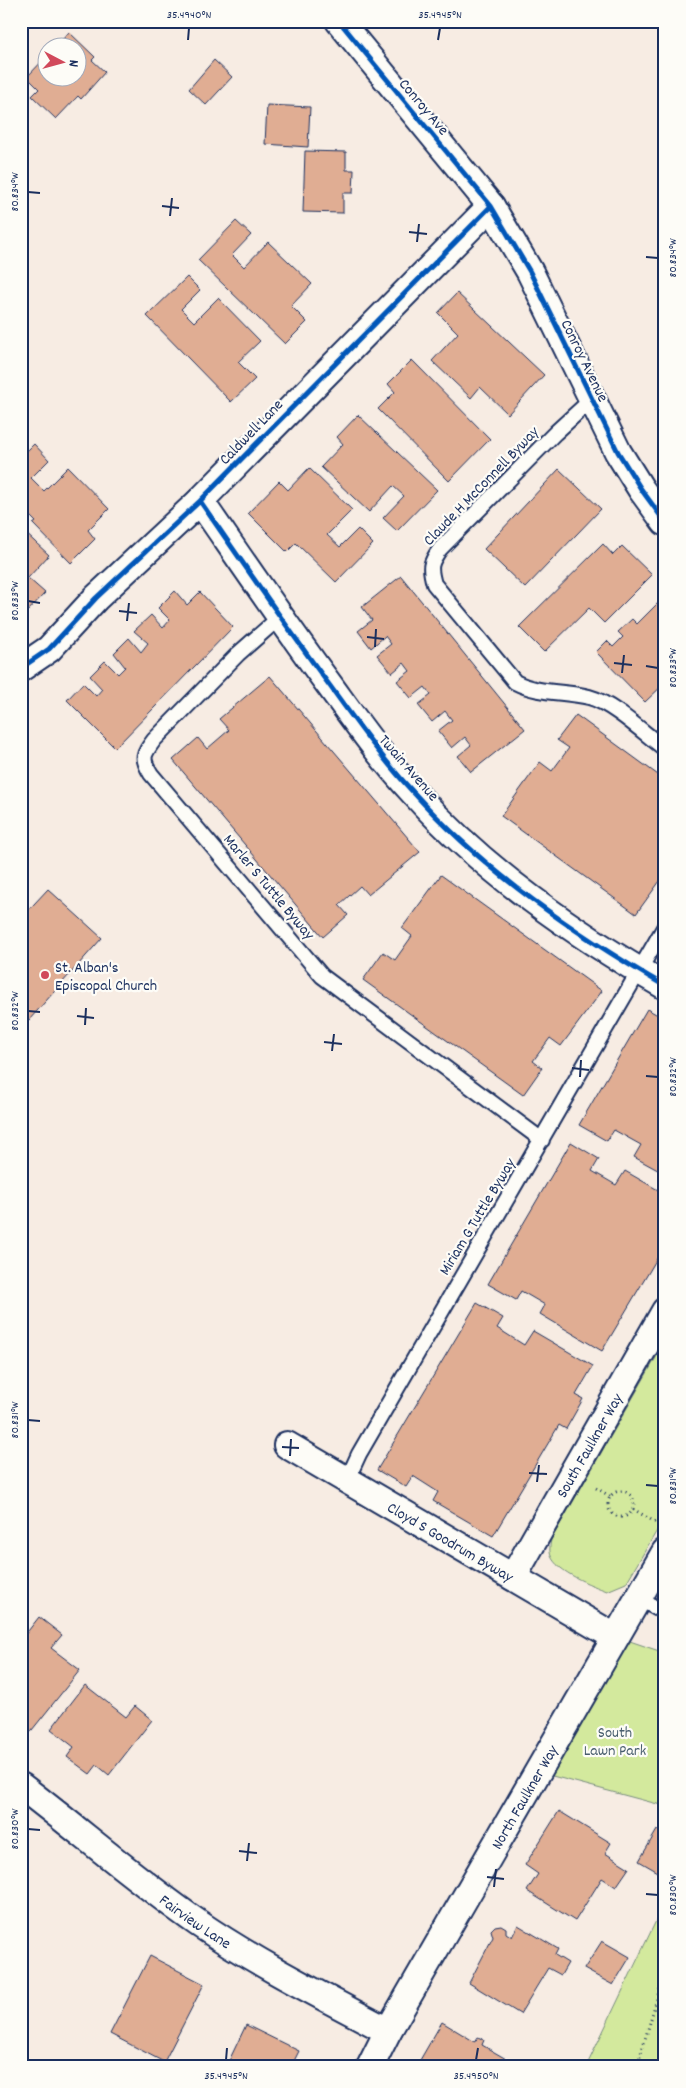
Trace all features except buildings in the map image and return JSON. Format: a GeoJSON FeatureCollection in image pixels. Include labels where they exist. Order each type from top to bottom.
{"type":"FeatureCollection","features":[{"type":"Feature","properties":{"kind":"street","name":"Conroy Ave"},"geometry":{"type":"LineString","coordinates":[[339,21],[491,206]]}},
{"type":"Feature","properties":{"kind":"street","name":"Conroy Avenue"},"geometry":{"type":"LineString","coordinates":[[491,206],[530,272],[591,400],[632,475],[665,522]]}},
{"type":"Feature","properties":{"kind":"street","name":"Caldwell Lane"},"geometry":{"type":"LineString","coordinates":[[21,668],[49,649],[96,598],[200,501],[491,206]]}},
{"type":"Feature","properties":{"kind":"street","name":"Twain Avenue"},"geometry":{"type":"LineString","coordinates":[[200,501],[280,617],[372,743],[414,794],[458,838],[502,877],[555,916],[665,986]]}},
{"type":"Feature","properties":{"kind":"street","name":"South Faulkner Way"},"geometry":{"type":"LineString","coordinates":[[512,1577],[665,1311]]}},
{"type":"Feature","properties":{"kind":"street","name":"Cloyd S Goodrum Byway"},"geometry":{"type":"LineString","coordinates":[[287,1445],[615,1637]]}},
{"type":"Feature","properties":{"kind":"street","name":"North Faulkner Way"},"geometry":{"type":"LineString","coordinates":[[370,2067],[388,2031],[638,1598],[663,1540]]}},
{"type":"Feature","properties":{"kind":"street","name":"Fairview Lane"},"geometry":{"type":"LineString","coordinates":[[25,1797],[198,1923],[261,1963],[388,2031]]}},
{"type":"Feature","properties":{"kind":"lane","name":"Claude H McConnell Byway"},"geometry":{"type":"LineString","coordinates":[[591,400],[555,433],[440,549],[431,562],[430,572],[434,584],[514,682],[532,689],[591,697],[608,706],[665,749]]}},
{"type":"Feature","properties":{"kind":"lane","name":"Marler S Tuttle Byway"},"geometry":{"type":"LineString","coordinates":[[280,617],[238,654],[154,740],[145,752],[144,762],[151,774],[322,976],[542,1140]]}},
{"type":"Feature","properties":{"kind":"lane","name":"Miriam G Tuttle Byway"},"geometry":{"type":"LineString","coordinates":[[347,1480],[359,1454],[437,1317],[542,1140],[665,926]]}},
{"type":"Feature","properties":{"kind":"lane"},"geometry":{"type":"LineString","coordinates":[[638,1598],[665,1612]]}},
{"type":"Feature","properties":{"kind":"path"},"geometry":{"type":"LineString","coordinates":[[616,1492],[627,1492],[632,1498],[633,1509],[628,1515],[616,1516],[608,1508],[608,1500],[616,1492]]}},
{"type":"Feature","properties":{"kind":"path"},"geometry":{"type":"LineString","coordinates":[[633,1509],[654,1521],[663,1540]]}},
{"type":"Feature","properties":{"kind":"path"},"geometry":{"type":"LineString","coordinates":[[637,2067],[665,1972]]}},
{"type":"Feature","properties":{"kind":"green space"},"geometry":{"type":"Polygon","coordinates":[[[665,1342],[665,1517],[626,1583],[607,1591],[567,1573],[554,1562],[550,1550],[551,1540],[665,1342]]]}},
{"type":"Feature","properties":{"kind":"green space","name":"South Lawn Park"},"geometry":{"type":"Polygon","coordinates":[[[618,1637],[665,1653],[665,1806],[541,1773],[618,1637]]]}},
{"type":"Feature","properties":{"kind":"green space"},"geometry":{"type":"Polygon","coordinates":[[[665,1902],[665,2067],[586,2067],[665,1902]]]}},
{"type":"Feature","properties":{"kind":"cycle path"},"geometry":{"type":"LineString","coordinates":[[339,21],[491,206],[530,272],[618,452],[641,489],[665,522]]}},
{"type":"Feature","properties":{"kind":"cycle path"},"geometry":{"type":"LineString","coordinates":[[21,668],[49,649],[96,598],[200,501],[491,206]]}},
{"type":"Feature","properties":{"kind":"cycle path"},"geometry":{"type":"LineString","coordinates":[[200,501],[360,727],[403,780],[441,822],[470,849],[532,899],[597,945],[665,986]]}},
{"type":"Feature","properties":{"kind":"place","name":"St. Alban's Episcopal Church"},"geometry":{"type":"Point","coordinates":[45,975]}}]}
